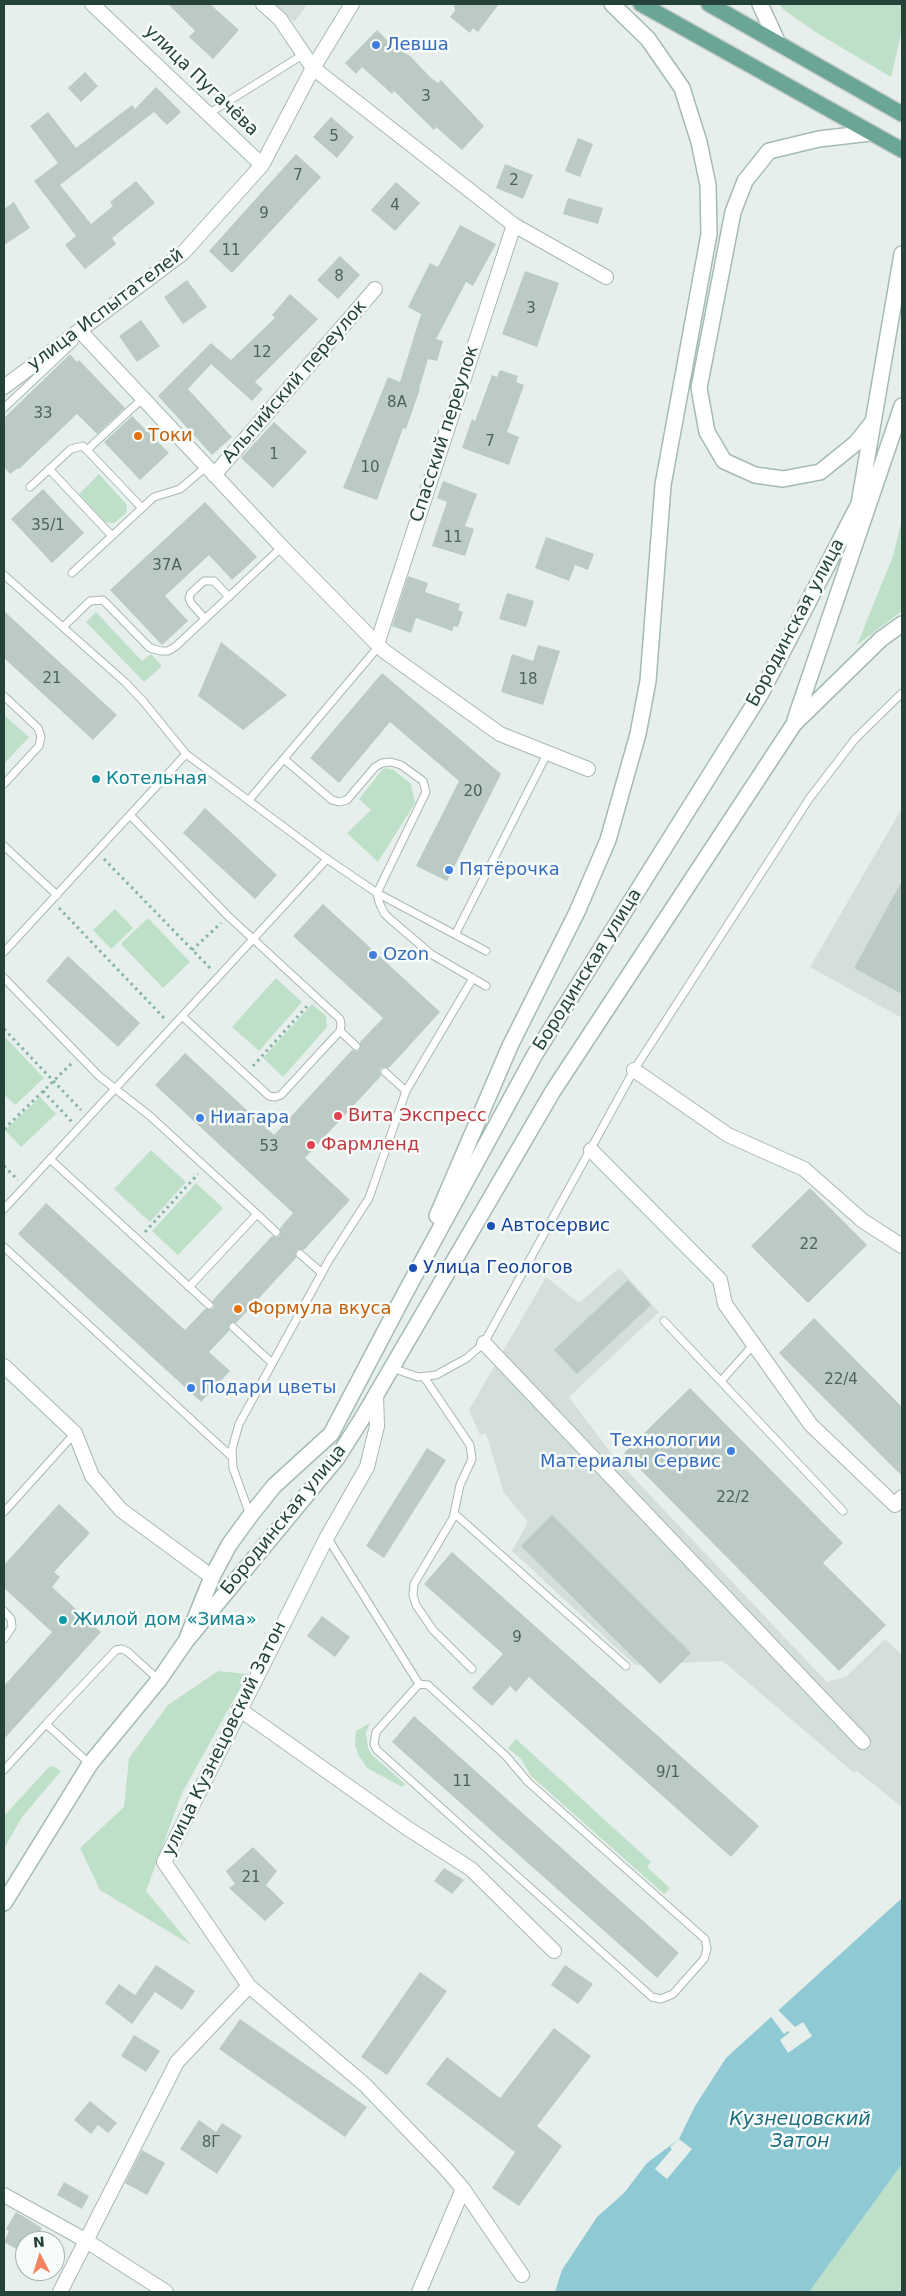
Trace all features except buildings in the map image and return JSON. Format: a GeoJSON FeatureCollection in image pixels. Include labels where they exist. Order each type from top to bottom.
{"type":"FeatureCollection","features":[{"type":"Feature","properties":{"kind":"main road"},"geometry":{"type":"LineString","coordinates":[[641,4],[902,150]]}},
{"type":"Feature","properties":{"kind":"main road"},"geometry":{"type":"LineString","coordinates":[[709,4],[777,41],[902,114]]}},
{"type":"Feature","properties":{"kind":"street","name":"улица Пугачёва"},"geometry":{"type":"LineString","coordinates":[[92,4],[262,165]]}},
{"type":"Feature","properties":{"kind":"street"},"geometry":{"type":"LineString","coordinates":[[263,4],[280,19],[313,68],[514,224],[606,277]]}},
{"type":"Feature","properties":{"kind":"street","name":"улица Испытателей"},"geometry":{"type":"LineString","coordinates":[[4,387],[81,332],[183,254],[262,165],[313,68],[352,4]]}},
{"type":"Feature","properties":{"kind":"street"},"geometry":{"type":"LineString","coordinates":[[403,1297],[510,1046],[577,912],[608,840],[638,734],[648,681],[663,485],[710,234],[708,185],[699,142],[682,88],[648,38],[612,4]]}},
{"type":"Feature","properties":{"kind":"street"},"geometry":{"type":"LineString","coordinates":[[760,4],[777,41]]}},
{"type":"Feature","properties":{"kind":"street"},"geometry":{"type":"LineString","coordinates":[[870,133],[819,139],[769,151],[745,182],[733,212],[699,388],[707,432],[724,461],[755,475],[784,479],[820,472],[856,443],[873,421]]}},
{"type":"Feature","properties":{"kind":"street","name":"Спасский переулок"},"geometry":{"type":"LineString","coordinates":[[378,645],[514,224]]}},
{"type":"Feature","properties":{"kind":"street","name":"Бородинская улица"},"geometry":{"type":"LineString","coordinates":[[186,1641],[212,1576],[229,1545],[274,1486],[331,1434],[534,1056],[760,695],[859,504],[902,257]]}},
{"type":"Feature","properties":{"kind":"street","name":"Альпийский переулок"},"geometry":{"type":"LineString","coordinates":[[210,470],[375,289]]}},
{"type":"Feature","properties":{"kind":"street"},"geometry":{"type":"LineString","coordinates":[[81,332],[282,547],[378,645],[500,734],[588,769]]}},
{"type":"Feature","properties":{"kind":"street"},"geometry":{"type":"LineString","coordinates":[[794,724],[902,406]]}},
{"type":"Feature","properties":{"kind":"street"},"geometry":{"type":"LineString","coordinates":[[794,724],[882,639],[902,624]]}},
{"type":"Feature","properties":{"kind":"street","name":"Бородинская улица"},"geometry":{"type":"LineString","coordinates":[[4,1903],[90,1764],[159,1680],[186,1641],[337,1458],[553,1091],[794,724]]}},
{"type":"Feature","properties":{"kind":"street"},"geometry":{"type":"LineString","coordinates":[[634,1070],[728,1135],[804,1169],[863,1221],[902,1246]]}},
{"type":"Feature","properties":{"kind":"street"},"geometry":{"type":"LineString","coordinates":[[591,1150],[720,1280],[726,1304],[811,1425],[895,1505],[902,1497]]}},
{"type":"Feature","properties":{"kind":"street"},"geometry":{"type":"LineString","coordinates":[[484,1343],[863,1742]]}},
{"type":"Feature","properties":{"kind":"street"},"geometry":{"type":"LineString","coordinates":[[4,1366],[75,1433],[92,1476],[121,1510],[212,1576]]}},
{"type":"Feature","properties":{"kind":"street","name":"улица Кузнецовский Затон"},"geometry":{"type":"LineString","coordinates":[[249,1986],[164,1862],[326,1537],[367,1467],[377,1426],[376,1394]]}},
{"type":"Feature","properties":{"kind":"street"},"geometry":{"type":"LineString","coordinates":[[239,1709],[407,1828],[471,1869],[554,1951]]}},
{"type":"Feature","properties":{"kind":"street"},"geometry":{"type":"LineString","coordinates":[[60,2292],[177,2062],[249,1986],[365,2085],[446,2169],[463,2189],[522,2276]]}},
{"type":"Feature","properties":{"kind":"street"},"geometry":{"type":"LineString","coordinates":[[419,2292],[463,2189]]}},
{"type":"Feature","properties":{"kind":"street"},"geometry":{"type":"LineString","coordinates":[[4,2195],[85,2240],[166,2292]]}},
{"type":"Feature","properties":{"kind":"lane"},"geometry":{"type":"LineString","coordinates":[[208,114],[304,54]]}},
{"type":"Feature","properties":{"kind":"lane"},"geometry":{"type":"LineString","coordinates":[[4,408],[81,332]]}},
{"type":"Feature","properties":{"kind":"lane"},"geometry":{"type":"LineString","coordinates":[[87,450],[143,398]]}},
{"type":"Feature","properties":{"kind":"lane"},"geometry":{"type":"LineString","coordinates":[[30,487],[74,447],[83,446],[142,508]]}},
{"type":"Feature","properties":{"kind":"lane"},"geometry":{"type":"LineString","coordinates":[[49,469],[112,536]]}},
{"type":"Feature","properties":{"kind":"lane"},"geometry":{"type":"LineString","coordinates":[[72,573],[159,494],[175,491],[210,470]]}},
{"type":"Feature","properties":{"kind":"lane"},"geometry":{"type":"LineString","coordinates":[[63,627],[90,601],[103,600],[150,648],[161,652],[175,647],[282,547]]}},
{"type":"Feature","properties":{"kind":"lane"},"geometry":{"type":"LineString","coordinates":[[4,575],[135,692],[186,754],[327,859],[378,893],[456,933],[486,951]]}},
{"type":"Feature","properties":{"kind":"lane"},"geometry":{"type":"LineString","coordinates":[[205,619],[190,600],[191,593],[204,581],[211,580],[229,597]]}},
{"type":"Feature","properties":{"kind":"lane"},"geometry":{"type":"LineString","coordinates":[[249,800],[378,645]]}},
{"type":"Feature","properties":{"kind":"lane"},"geometry":{"type":"LineString","coordinates":[[391,1368],[403,1374],[424,1377],[436,1374],[455,1366],[484,1343],[634,1070],[809,799],[855,739],[902,693]]}},
{"type":"Feature","properties":{"kind":"lane"},"geometry":{"type":"LineString","coordinates":[[4,696],[38,728],[41,737],[39,746],[4,784]]}},
{"type":"Feature","properties":{"kind":"lane"},"geometry":{"type":"LineString","coordinates":[[456,933],[548,752]]}},
{"type":"Feature","properties":{"kind":"lane"},"geometry":{"type":"LineString","coordinates":[[4,952],[186,754]]}},
{"type":"Feature","properties":{"kind":"lane"},"geometry":{"type":"LineString","coordinates":[[284,759],[332,800],[339,802],[347,800],[375,767],[387,762],[401,764],[425,784],[425,796],[378,893],[380,907],[390,919],[431,954],[486,986]]}},
{"type":"Feature","properties":{"kind":"lane"},"geometry":{"type":"LineString","coordinates":[[130,815],[228,916],[340,1019],[340,1031],[278,1096],[269,1096],[182,1016]]}},
{"type":"Feature","properties":{"kind":"lane"},"geometry":{"type":"LineString","coordinates":[[4,846],[54,898]]}},
{"type":"Feature","properties":{"kind":"lane"},"geometry":{"type":"LineString","coordinates":[[4,1209],[327,859]]}},
{"type":"Feature","properties":{"kind":"lane"},"geometry":{"type":"LineString","coordinates":[[4,978],[103,1080],[139,1106],[276,1232]]}},
{"type":"Feature","properties":{"kind":"lane"},"geometry":{"type":"LineString","coordinates":[[250,1516],[236,1478],[232,1457],[234,1440],[239,1424],[322,1273],[369,1198],[406,1092],[473,978]]}},
{"type":"Feature","properties":{"kind":"lane"},"geometry":{"type":"LineString","coordinates":[[340,1031],[356,1046]]}},
{"type":"Feature","properties":{"kind":"lane"},"geometry":{"type":"LineString","coordinates":[[385,1072],[406,1092]]}},
{"type":"Feature","properties":{"kind":"lane"},"geometry":{"type":"LineString","coordinates":[[50,1159],[209,1305]]}},
{"type":"Feature","properties":{"kind":"lane"},"geometry":{"type":"LineString","coordinates":[[189,1287],[257,1214]]}},
{"type":"Feature","properties":{"kind":"lane"},"geometry":{"type":"LineString","coordinates":[[4,1248],[232,1457]]}},
{"type":"Feature","properties":{"kind":"lane"},"geometry":{"type":"LineString","coordinates":[[300,1254],[322,1273]]}},
{"type":"Feature","properties":{"kind":"lane"},"geometry":{"type":"LineString","coordinates":[[664,1321],[843,1511]]}},
{"type":"Feature","properties":{"kind":"lane"},"geometry":{"type":"LineString","coordinates":[[233,1327],[272,1363]]}},
{"type":"Feature","properties":{"kind":"lane"},"geometry":{"type":"LineString","coordinates":[[721,1381],[754,1344]]}},
{"type":"Feature","properties":{"kind":"lane"},"geometry":{"type":"LineString","coordinates":[[424,1377],[472,1450],[471,1465],[460,1485],[455,1514],[414,1584],[413,1595],[416,1605],[433,1630],[472,1669]]}},
{"type":"Feature","properties":{"kind":"lane"},"geometry":{"type":"LineString","coordinates":[[4,1512],[75,1433]]}},
{"type":"Feature","properties":{"kind":"lane"},"geometry":{"type":"LineString","coordinates":[[455,1514],[626,1666]]}},
{"type":"Feature","properties":{"kind":"lane"},"geometry":{"type":"LineString","coordinates":[[326,1537],[419,1684],[428,1686],[506,1756],[528,1782],[704,1938],[707,1949],[704,1959],[673,1994],[661,1999],[652,1997],[377,1750],[374,1744],[376,1732],[419,1684]]}},
{"type":"Feature","properties":{"kind":"lane"},"geometry":{"type":"LineString","coordinates":[[4,1611],[11,1620],[12,1627],[4,1639]]}},
{"type":"Feature","properties":{"kind":"lane"},"geometry":{"type":"LineString","coordinates":[[4,1770],[116,1650],[128,1652],[159,1680]]}},
{"type":"Feature","properties":{"kind":"lane"},"geometry":{"type":"LineString","coordinates":[[46,1724],[90,1764]]}},
{"type":"Feature","properties":{"kind":"path"},"geometry":{"type":"LineString","coordinates":[[97,851],[218,977]]}},
{"type":"Feature","properties":{"kind":"path"},"geometry":{"type":"LineString","coordinates":[[54,898],[173,1026]]}},
{"type":"Feature","properties":{"kind":"path"},"geometry":{"type":"LineString","coordinates":[[192,950],[228,916]]}},
{"type":"Feature","properties":{"kind":"path"},"geometry":{"type":"LineString","coordinates":[[246,1074],[316,997]]}},
{"type":"Feature","properties":{"kind":"path"},"geometry":{"type":"LineString","coordinates":[[4,1029],[89,1117]]}},
{"type":"Feature","properties":{"kind":"path"},"geometry":{"type":"LineString","coordinates":[[4,1129],[79,1056]]}},
{"type":"Feature","properties":{"kind":"path"},"geometry":{"type":"LineString","coordinates":[[43,1091],[78,1128]]}},
{"type":"Feature","properties":{"kind":"path"},"geometry":{"type":"LineString","coordinates":[[4,1166],[25,1187]]}},
{"type":"Feature","properties":{"kind":"path"},"geometry":{"type":"LineString","coordinates":[[137,1239],[205,1166]]}},
{"type":"Feature","properties":{"kind":"shaded area"},"geometry":{"type":"Polygon","coordinates":[[[274,4],[308,4],[294,22],[274,4]]]}},
{"type":"Feature","properties":{"kind":"shaded area"},"geometry":{"type":"Polygon","coordinates":[[[902,808],[902,1018],[810,967],[902,808]]]}},
{"type":"Feature","properties":{"kind":"shaded area"},"geometry":{"type":"Polygon","coordinates":[[[619,1268],[659,1312],[569,1397],[614,1457],[827,1682],[846,1677],[885,1639],[902,1655],[902,1807],[857,1771],[854,1773],[723,1661],[635,1665],[512,1551],[528,1522],[504,1493],[486,1433],[480,1435],[469,1410],[546,1277],[579,1303],[619,1268]]]}},
{"type":"Feature","properties":{"kind":"green space"},"geometry":{"type":"Polygon","coordinates":[[[779,4],[902,4],[902,30],[891,77],[817,33],[784,10],[779,4]]]}},
{"type":"Feature","properties":{"kind":"green space"},"geometry":{"type":"Polygon","coordinates":[[[99,474],[127,505],[126,513],[114,523],[105,522],[79,494],[99,474]]]}},
{"type":"Feature","properties":{"kind":"green space"},"geometry":{"type":"Polygon","coordinates":[[[902,520],[902,611],[857,645],[893,556],[902,520]]]}},
{"type":"Feature","properties":{"kind":"green space"},"geometry":{"type":"Polygon","coordinates":[[[96,612],[142,661],[151,654],[162,666],[144,682],[86,622],[96,612]]]}},
{"type":"Feature","properties":{"kind":"green space"},"geometry":{"type":"Polygon","coordinates":[[[4,715],[29,737],[4,764],[4,715]]]}},
{"type":"Feature","properties":{"kind":"green space"},"geometry":{"type":"Polygon","coordinates":[[[386,768],[394,770],[411,784],[415,803],[378,862],[347,833],[371,810],[359,799],[382,770],[386,768]]]}},
{"type":"Feature","properties":{"kind":"green space"},"geometry":{"type":"Polygon","coordinates":[[[115,909],[133,928],[111,949],[93,930],[115,909]]]}},
{"type":"Feature","properties":{"kind":"green space"},"geometry":{"type":"Polygon","coordinates":[[[148,918],[190,962],[163,988],[121,944],[148,918]]]}},
{"type":"Feature","properties":{"kind":"green space"},"geometry":{"type":"Polygon","coordinates":[[[276,978],[302,1002],[259,1051],[232,1027],[276,978]]]}},
{"type":"Feature","properties":{"kind":"green space"},"geometry":{"type":"Polygon","coordinates":[[[312,1004],[326,1016],[327,1027],[283,1077],[263,1058],[312,1004]]]}},
{"type":"Feature","properties":{"kind":"green space"},"geometry":{"type":"Polygon","coordinates":[[[4,1036],[44,1078],[15,1105],[4,1094],[4,1036]]]}},
{"type":"Feature","properties":{"kind":"green space"},"geometry":{"type":"Polygon","coordinates":[[[40,1097],[56,1114],[21,1147],[5,1130],[40,1097]]]}},
{"type":"Feature","properties":{"kind":"green space"},"geometry":{"type":"Polygon","coordinates":[[[151,1150],[186,1182],[150,1222],[114,1189],[151,1150]]]}},
{"type":"Feature","properties":{"kind":"green space"},"geometry":{"type":"Polygon","coordinates":[[[196,1183],[223,1208],[178,1255],[152,1231],[196,1183]]]}},
{"type":"Feature","properties":{"kind":"green space"},"geometry":{"type":"Polygon","coordinates":[[[218,1671],[248,1674],[182,1793],[146,1891],[191,1945],[100,1890],[80,1848],[124,1807],[129,1758],[168,1705],[218,1671]]]}},
{"type":"Feature","properties":{"kind":"green space"},"geometry":{"type":"Polygon","coordinates":[[[370,1723],[366,1733],[368,1748],[372,1755],[405,1784],[402,1787],[367,1768],[358,1754],[355,1745],[356,1731],[370,1723]]]}},
{"type":"Feature","properties":{"kind":"green space"},"geometry":{"type":"Polygon","coordinates":[[[516,1739],[651,1862],[647,1867],[670,1888],[664,1894],[531,1776],[521,1759],[508,1748],[516,1739]]]}},
{"type":"Feature","properties":{"kind":"green space"},"geometry":{"type":"Polygon","coordinates":[[[53,1766],[61,1771],[22,1817],[4,1849],[4,1816],[48,1768],[53,1766]]]}},
{"type":"Feature","properties":{"kind":"green space"},"geometry":{"type":"Polygon","coordinates":[[[902,2164],[902,2292],[809,2292],[902,2164]]]}},
{"type":"Feature","properties":{"kind":"water","name":"Кузнецовский Затон"},"geometry":{"type":"Polygon","coordinates":[[[902,1898],[902,2164],[809,2292],[555,2292],[562,2270],[597,2217],[624,2193],[647,2163],[679,2139],[695,2106],[726,2058],[902,1898]]]}},
{"type":"Feature","properties":{"kind":"pier"},"geometry":{"type":"Polygon","coordinates":[[[778,2010],[795,2027],[803,2022],[812,2036],[788,2053],[780,2040],[790,2032],[788,2031],[784,2034],[771,2017],[778,2010]]]}},
{"type":"Feature","properties":{"kind":"pier"},"geometry":{"type":"Polygon","coordinates":[[[679,2139],[692,2149],[667,2179],[655,2169],[672,2149],[670,2147],[679,2139]]]}},
{"type":"Feature","properties":{"kind":"place","name":"Левша"},"geometry":{"type":"Point","coordinates":[376,45]}},
{"type":"Feature","properties":{"kind":"place","name":"Токи"},"geometry":{"type":"Point","coordinates":[138,436]}},
{"type":"Feature","properties":{"kind":"place","name":"Котельная"},"geometry":{"type":"Point","coordinates":[96,779]}},
{"type":"Feature","properties":{"kind":"place","name":"Пятёрочка"},"geometry":{"type":"Point","coordinates":[449,870]}},
{"type":"Feature","properties":{"kind":"place","name":"Ozon"},"geometry":{"type":"Point","coordinates":[373,955]}},
{"type":"Feature","properties":{"kind":"place","name":"Вита Экспресс"},"geometry":{"type":"Point","coordinates":[338,1116]}},
{"type":"Feature","properties":{"kind":"place","name":"Ниагара"},"geometry":{"type":"Point","coordinates":[200,1118]}},
{"type":"Feature","properties":{"kind":"place","name":"Фармленд"},"geometry":{"type":"Point","coordinates":[311,1145]}},
{"type":"Feature","properties":{"kind":"place","name":"Автосервис"},"geometry":{"type":"Point","coordinates":[491,1226]}},
{"type":"Feature","properties":{"kind":"place","name":"Улица Геологов"},"geometry":{"type":"Point","coordinates":[413,1268]}},
{"type":"Feature","properties":{"kind":"place","name":"Формула вкуса"},"geometry":{"type":"Point","coordinates":[238,1309]}},
{"type":"Feature","properties":{"kind":"place","name":"Подари цветы"},"geometry":{"type":"Point","coordinates":[191,1388]}},
{"type":"Feature","properties":{"kind":"place","name":"Технологии Материалы Сервис"},"geometry":{"type":"Point","coordinates":[731,1451]}},
{"type":"Feature","properties":{"kind":"place","name":"Жилой дом «Зима»"},"geometry":{"type":"Point","coordinates":[63,1620]}}]}
